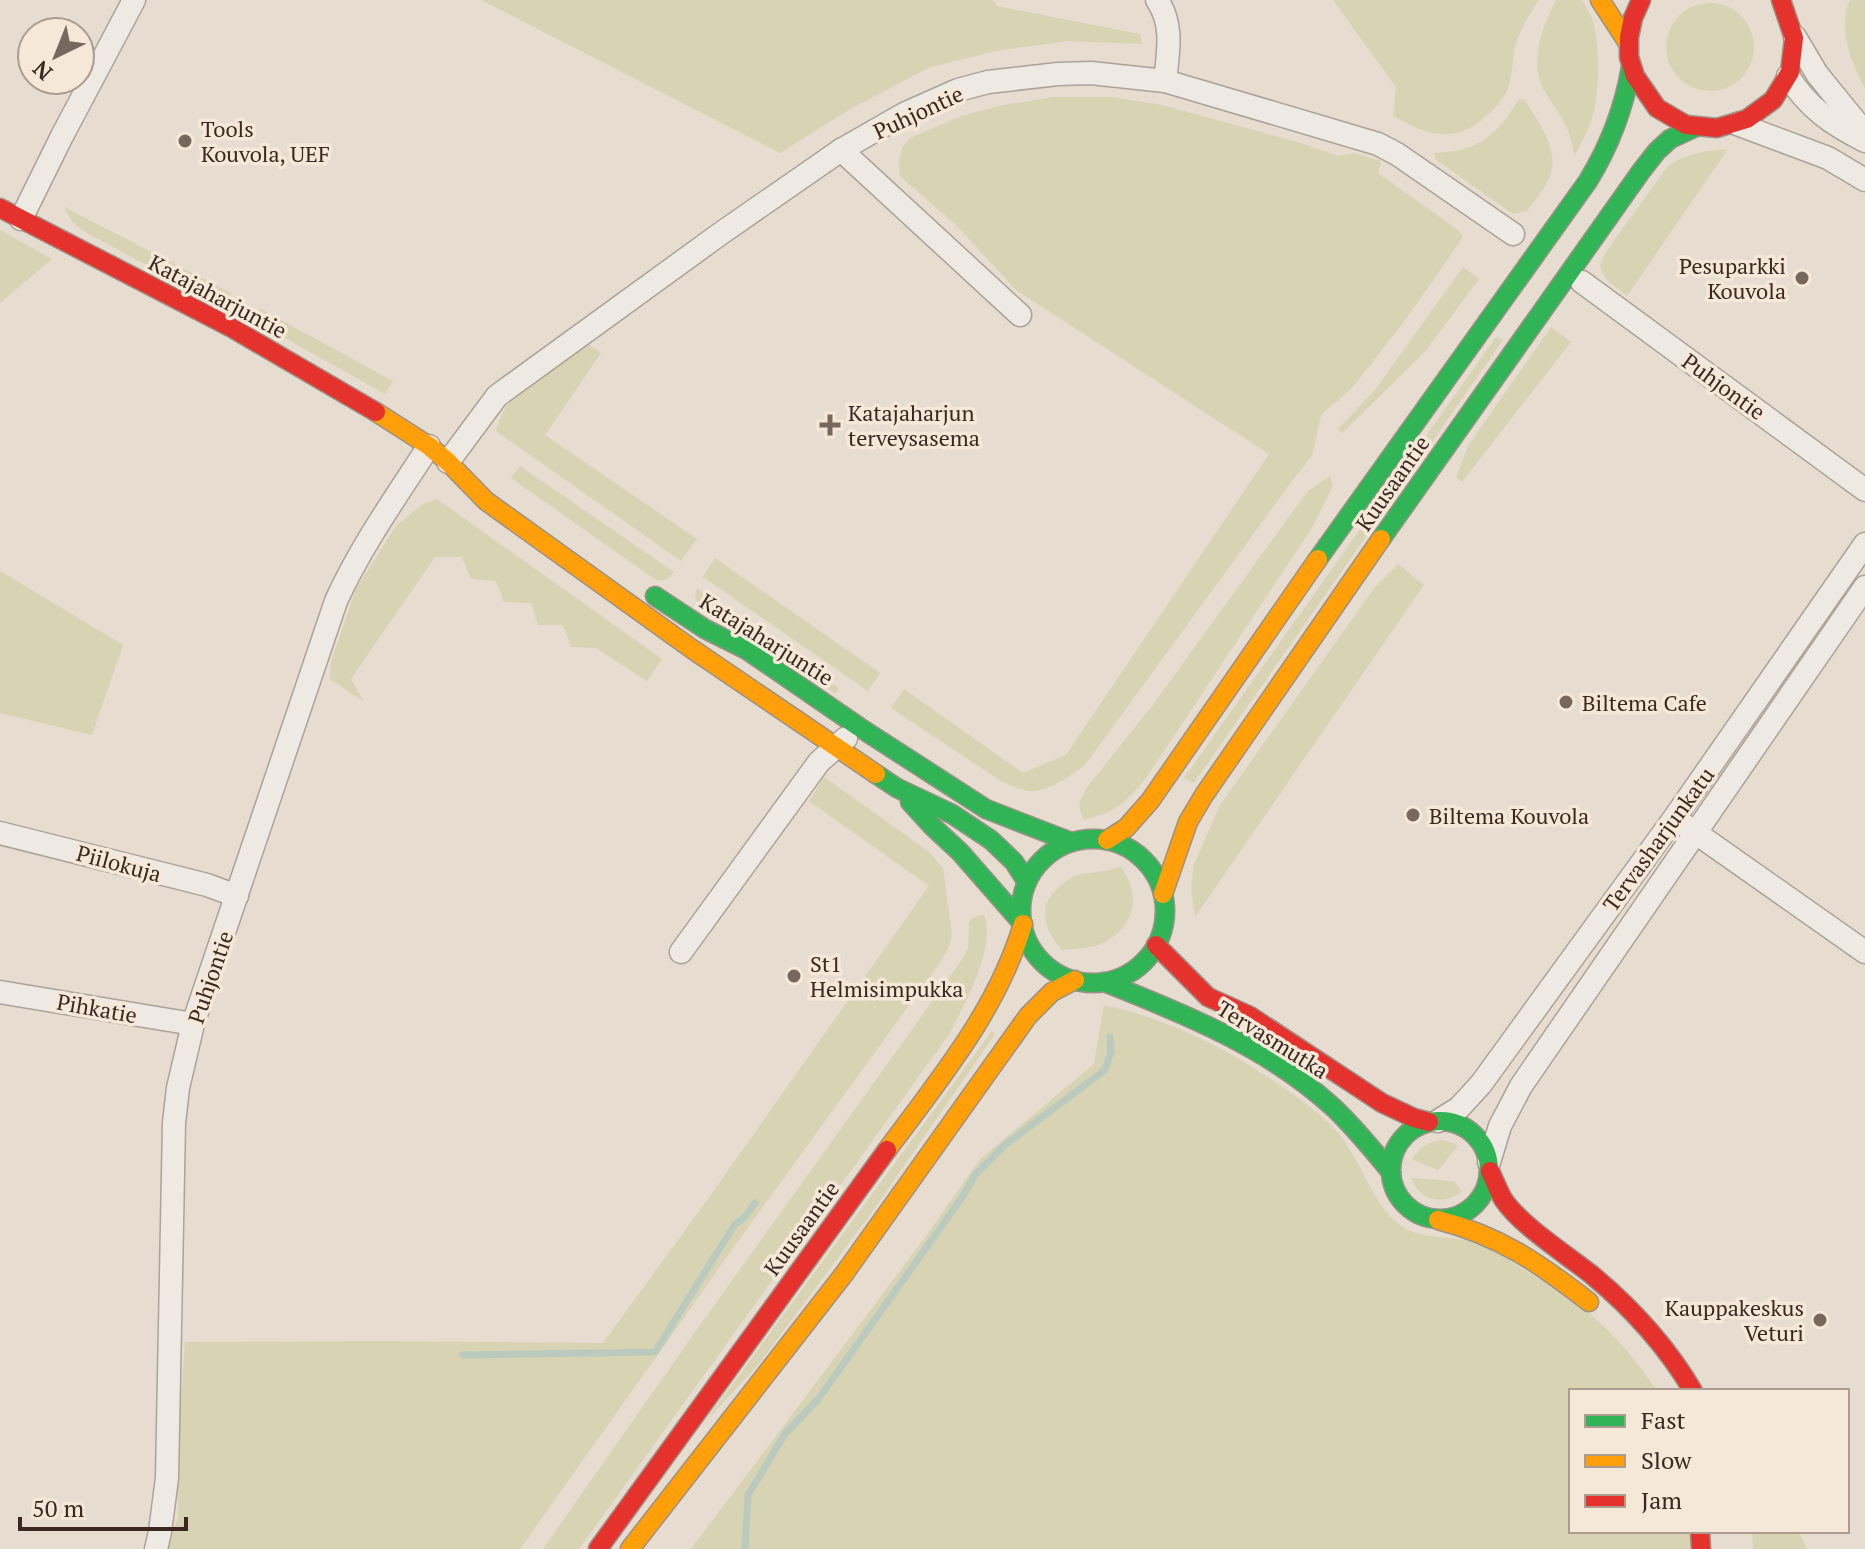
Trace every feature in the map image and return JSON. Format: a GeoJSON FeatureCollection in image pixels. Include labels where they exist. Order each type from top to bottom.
{"type":"FeatureCollection","features":[{"type":"Feature","properties":{"kind":"main road"},"geometry":{"type":"LineString","coordinates":[[1600,0],[1628,43]]}},
{"type":"Feature","properties":{"kind":"main road"},"geometry":{"type":"LineString","coordinates":[[1781,0],[1793,35]]}},
{"type":"Feature","properties":{"kind":"main road"},"geometry":{"type":"LineString","coordinates":[[1636,3],[1628,43],[1631,67],[1640,89],[1655,107],[1674,120],[1710,128],[1737,124],[1754,116],[1780,92],[1793,56],[1799,0]]}},
{"type":"Feature","properties":{"kind":"main road","name":"Kuusaantie"},"geometry":{"type":"LineString","coordinates":[[1107,840],[1129,825],[1150,801],[1371,483],[1577,198],[1615,132],[1626,102],[1631,67]]}},
{"type":"Feature","properties":{"kind":"main road","name":"Kuusaantie"},"geometry":{"type":"LineString","coordinates":[[1164,902],[1188,822],[1204,795],[1657,151],[1670,139],[1696,127]]}},
{"type":"Feature","properties":{"kind":"main road","name":"Katajaharjuntie"},"geometry":{"type":"LineString","coordinates":[[0,208],[232,328],[429,446],[486,501],[692,649],[897,788],[952,814],[991,840],[1014,862],[1027,882]]}},
{"type":"Feature","properties":{"kind":"main road","name":"Katajaharjuntie"},"geometry":{"type":"LineString","coordinates":[[448,462],[486,478]]}},
{"type":"Feature","properties":{"kind":"main road","name":"Katajaharjuntie"},"geometry":{"type":"LineString","coordinates":[[643,588],[705,629],[747,650],[986,809],[1071,842]]}},
{"type":"Feature","properties":{"kind":"main road"},"geometry":{"type":"LineString","coordinates":[[897,788],[960,852],[1023,924]]}},
{"type":"Feature","properties":{"kind":"main road"},"geometry":{"type":"LineString","coordinates":[[1164,902],[1164,922],[1147,959],[1135,970],[1120,977],[1089,983],[1056,973],[1041,960],[1029,943],[1021,910],[1027,882],[1049,854],[1082,839],[1107,840],[1122,845],[1142,859],[1157,878],[1181,939]]}},
{"type":"Feature","properties":{"kind":"main road","name":"Kuusaantie"},"geometry":{"type":"LineString","coordinates":[[598,1549],[955,1057],[994,996],[1023,924]]}},
{"type":"Feature","properties":{"kind":"main road","name":"Tervasmutka"},"geometry":{"type":"LineString","coordinates":[[1156,945],[1208,997],[1250,1016],[1372,1097],[1403,1113],[1434,1122]]}},
{"type":"Feature","properties":{"kind":"main road"},"geometry":{"type":"LineString","coordinates":[[1200,964],[1250,1016]]}},
{"type":"Feature","properties":{"kind":"main road"},"geometry":{"type":"LineString","coordinates":[[630,1549],[844,1274],[1028,1016],[1052,992],[1075,980]]}},
{"type":"Feature","properties":{"kind":"main road","name":"Tervasmutka"},"geometry":{"type":"LineString","coordinates":[[1104,982],[1169,1007],[1238,1040],[1271,1060],[1333,1107],[1375,1150],[1391,1172]]}},
{"type":"Feature","properties":{"kind":"main road"},"geometry":{"type":"LineString","coordinates":[[1600,1311],[1519,1250],[1467,1227],[1421,1216],[1409,1209],[1393,1186],[1391,1172],[1393,1155],[1401,1140],[1413,1129],[1434,1122],[1453,1122],[1467,1129],[1486,1152],[1504,1200],[1518,1217],[1635,1313],[1662,1342],[1692,1389]]}},
{"type":"Feature","properties":{"kind":"main road"},"geometry":{"type":"LineString","coordinates":[[1435,1220],[1463,1215],[1475,1206],[1489,1181],[1490,1166]]}},
{"type":"Feature","properties":{"kind":"street"},"geometry":{"type":"LineString","coordinates":[[21,219],[134,0]]}},
{"type":"Feature","properties":{"kind":"street"},"geometry":{"type":"LineString","coordinates":[[1157,0],[1164,10],[1169,35],[1165,81]]}},
{"type":"Feature","properties":{"kind":"street"},"geometry":{"type":"LineString","coordinates":[[1793,35],[1817,74],[1865,133]]}},
{"type":"Feature","properties":{"kind":"street","name":"Puhjontie"},"geometry":{"type":"LineString","coordinates":[[448,462],[497,396],[720,234],[841,150],[928,102],[988,82],[1091,73],[1165,81],[1378,144],[1513,234]]}},
{"type":"Feature","properties":{"kind":"street"},"geometry":{"type":"LineString","coordinates":[[1788,76],[1819,114],[1838,128],[1865,141]]}},
{"type":"Feature","properties":{"kind":"street"},"geometry":{"type":"LineString","coordinates":[[1737,124],[1828,158],[1865,180]]}},
{"type":"Feature","properties":{"kind":"street"},"geometry":{"type":"LineString","coordinates":[[841,150],[1020,315]]}},
{"type":"Feature","properties":{"kind":"street","name":"Puhjontie"},"geometry":{"type":"LineString","coordinates":[[1582,282],[1865,490]]}},
{"type":"Feature","properties":{"kind":"street","name":"Puhjontie"},"geometry":{"type":"LineString","coordinates":[[156,1549],[167,1478],[174,1123],[178,1088],[193,1024],[336,601],[370,535],[429,446]]}},
{"type":"Feature","properties":{"kind":"street","name":"Tervasharjunkatu"},"geometry":{"type":"LineString","coordinates":[[1434,1122],[1459,1108],[1481,1084],[1675,817],[1865,544]]}},
{"type":"Feature","properties":{"kind":"street","name":"Tervasharjunkatu"},"geometry":{"type":"LineString","coordinates":[[1490,1166],[1500,1126],[1521,1086],[1865,587]]}},
{"type":"Feature","properties":{"kind":"street"},"geometry":{"type":"LineString","coordinates":[[681,952],[819,762],[859,727]]}},
{"type":"Feature","properties":{"kind":"street"},"geometry":{"type":"LineString","coordinates":[[1675,817],[1865,952]]}},
{"type":"Feature","properties":{"kind":"street","name":"Piilokuja"},"geometry":{"type":"LineString","coordinates":[[0,833],[207,885],[237,896]]}},
{"type":"Feature","properties":{"kind":"street","name":"Pihkatie"},"geometry":{"type":"LineString","coordinates":[[0,992],[193,1024]]}},
{"type":"Feature","properties":{"kind":"shaded area"},"geometry":{"type":"Polygon","coordinates":[[[481,0],[992,0],[997,6],[1140,34],[1142,44],[1068,41],[995,51],[928,68],[847,111],[780,153],[481,0]]]}},
{"type":"Feature","properties":{"kind":"shaded area"},"geometry":{"type":"Polygon","coordinates":[[[1333,0],[1539,0],[1518,38],[1510,83],[1501,100],[1473,126],[1451,134],[1440,134],[1417,128],[1393,116],[1396,87],[1333,0]]]}},
{"type":"Feature","properties":{"kind":"shaded area"},"geometry":{"type":"Polygon","coordinates":[[[1556,0],[1582,0],[1596,34],[1598,75],[1593,116],[1575,155],[1567,128],[1544,91],[1537,64],[1540,42],[1556,0]]]}},
{"type":"Feature","properties":{"kind":"shaded area"},"geometry":{"type":"Polygon","coordinates":[[[1850,0],[1865,0],[1865,89],[1848,46],[1845,22],[1850,0]]]}},
{"type":"Feature","properties":{"kind":"shaded area"},"geometry":{"type":"Polygon","coordinates":[[[1701,3],[1719,3],[1735,10],[1747,22],[1754,38],[1754,56],[1747,72],[1735,84],[1719,91],[1701,91],[1685,84],[1673,72],[1666,56],[1666,38],[1673,22],[1685,10],[1701,3]]]}},
{"type":"Feature","properties":{"kind":"shaded area"},"geometry":{"type":"Polygon","coordinates":[[[1053,97],[1111,97],[1162,105],[1338,156],[1353,153],[1381,161],[1378,173],[1458,230],[1462,239],[1353,387],[1321,415],[1312,456],[1085,765],[1053,785],[1032,791],[1001,781],[891,708],[904,689],[1023,773],[1066,755],[1269,454],[1016,290],[957,226],[900,176],[899,161],[903,146],[912,137],[961,116],[1053,97]]]}},
{"type":"Feature","properties":{"kind":"shaded area"},"geometry":{"type":"Polygon","coordinates":[[[1519,99],[1525,100],[1543,130],[1552,162],[1546,184],[1527,211],[1513,214],[1435,159],[1434,153],[1462,149],[1485,139],[1503,122],[1519,99]]]}},
{"type":"Feature","properties":{"kind":"shaded area"},"geometry":{"type":"Polygon","coordinates":[[[1728,149],[1627,296],[1606,279],[1600,267],[1605,253],[1668,166],[1696,153],[1728,149]]]}},
{"type":"Feature","properties":{"kind":"shaded area"},"geometry":{"type":"Polygon","coordinates":[[[64,207],[231,293],[225,298],[208,298],[83,231],[73,223],[64,207]]]}},
{"type":"Feature","properties":{"kind":"shaded area"},"geometry":{"type":"Polygon","coordinates":[[[0,230],[52,259],[0,303],[0,230]]]}},
{"type":"Feature","properties":{"kind":"shaded area"},"geometry":{"type":"Polygon","coordinates":[[[1463,267],[1479,279],[1424,353],[1342,433],[1338,429],[1375,390],[1463,267]]]}},
{"type":"Feature","properties":{"kind":"shaded area"},"geometry":{"type":"Polygon","coordinates":[[[259,308],[393,381],[385,394],[264,326],[259,308]]]}},
{"type":"Feature","properties":{"kind":"shaded area"},"geometry":{"type":"Polygon","coordinates":[[[1551,327],[1571,342],[1462,482],[1456,477],[1468,446],[1551,327]]]}},
{"type":"Feature","properties":{"kind":"shaded area"},"geometry":{"type":"Polygon","coordinates":[[[1496,337],[1503,340],[1194,783],[1184,778],[1496,337]]]}},
{"type":"Feature","properties":{"kind":"shaded area"},"geometry":{"type":"Polygon","coordinates":[[[588,344],[601,353],[545,435],[697,539],[681,561],[496,431],[506,406],[588,344]]]}},
{"type":"Feature","properties":{"kind":"shaded area"},"geometry":{"type":"Polygon","coordinates":[[[520,466],[674,572],[666,579],[656,580],[511,478],[520,466]]]}},
{"type":"Feature","properties":{"kind":"shaded area"},"geometry":{"type":"Polygon","coordinates":[[[1330,476],[1333,486],[1312,528],[1146,778],[1119,805],[1084,820],[1080,802],[1088,786],[1155,702],[1307,492],[1330,476]]]}},
{"type":"Feature","properties":{"kind":"shaded area"},"geometry":{"type":"Polygon","coordinates":[[[437,499],[662,659],[647,681],[596,648],[571,647],[563,625],[538,625],[531,603],[504,602],[496,581],[471,579],[462,557],[435,557],[351,679],[364,702],[330,679],[331,662],[356,589],[396,526],[423,504],[437,499]]]}},
{"type":"Feature","properties":{"kind":"shaded area"},"geometry":{"type":"Polygon","coordinates":[[[715,558],[880,673],[868,691],[703,577],[715,558]]]}},
{"type":"Feature","properties":{"kind":"shaded area"},"geometry":{"type":"Polygon","coordinates":[[[1398,564],[1424,585],[1195,917],[1191,888],[1194,864],[1220,805],[1375,587],[1398,564]]]}},
{"type":"Feature","properties":{"kind":"shaded area"},"geometry":{"type":"Polygon","coordinates":[[[0,571],[123,645],[92,735],[0,713],[0,571]]]}},
{"type":"Feature","properties":{"kind":"shaded area"},"geometry":{"type":"Polygon","coordinates":[[[697,588],[751,625],[745,635],[702,609],[695,598],[697,588]]]}},
{"type":"Feature","properties":{"kind":"shaded area"},"geometry":{"type":"Polygon","coordinates":[[[766,636],[839,688],[836,694],[760,645],[766,636]]]}},
{"type":"Feature","properties":{"kind":"shaded area"},"geometry":{"type":"Polygon","coordinates":[[[824,777],[928,851],[943,868],[952,935],[948,949],[520,1549],[168,1549],[178,1517],[177,1460],[185,1342],[603,1343],[929,886],[809,801],[824,777]]]}},
{"type":"Feature","properties":{"kind":"shaded area"},"geometry":{"type":"Polygon","coordinates":[[[1120,866],[1127,876],[1133,897],[1129,918],[1123,927],[1100,944],[1062,950],[1046,920],[1045,912],[1051,896],[1075,876],[1120,866]]]}},
{"type":"Feature","properties":{"kind":"shaded area"},"geometry":{"type":"Polygon","coordinates":[[[984,915],[987,928],[982,959],[971,991],[950,1033],[579,1549],[543,1549],[961,961],[968,948],[969,922],[984,915]]]}},
{"type":"Feature","properties":{"kind":"shaded area"},"geometry":{"type":"Polygon","coordinates":[[[1104,1005],[1175,1027],[1198,1038],[1263,1074],[1321,1115],[1340,1135],[1375,1196],[1400,1225],[1421,1234],[1464,1240],[1488,1248],[1583,1308],[1629,1353],[1656,1389],[1569,1389],[1569,1533],[1690,1533],[1690,1549],[691,1549],[926,1236],[980,1159],[1094,1064],[1104,1005]]]}},
{"type":"Feature","properties":{"kind":"shaded area"},"geometry":{"type":"Polygon","coordinates":[[[992,1031],[995,1034],[875,1208],[758,1365],[704,1423],[992,1031]]]}},
{"type":"Feature","properties":{"kind":"shaded area"},"geometry":{"type":"Polygon","coordinates":[[[1443,1140],[1458,1146],[1438,1170],[1412,1159],[1425,1145],[1443,1140]]]}},
{"type":"Feature","properties":{"kind":"shaded area"},"geometry":{"type":"Polygon","coordinates":[[[1411,1178],[1454,1181],[1462,1192],[1447,1199],[1432,1199],[1420,1192],[1411,1178]]]}},
{"type":"Feature","properties":{"kind":"shaded area"},"geometry":{"type":"Polygon","coordinates":[[[1752,1533],[1799,1533],[1807,1549],[1753,1549],[1752,1533]]]}},
{"type":"Feature","properties":{"kind":"waterway"},"geometry":{"type":"LineString","coordinates":[[745,1549],[748,1495],[785,1434],[819,1398],[975,1175],[1005,1145],[1105,1070],[1111,1052],[1110,1037]]}},
{"type":"Feature","properties":{"kind":"waterway"},"geometry":{"type":"LineString","coordinates":[[463,1355],[655,1352],[735,1224],[755,1203]]}},
{"type":"Feature","properties":{"kind":"traffic: fast"},"geometry":{"type":"LineString","coordinates":[[1318,559],[1588,181],[1615,126],[1631,67]]}},
{"type":"Feature","properties":{"kind":"traffic: fast"},"geometry":{"type":"LineString","coordinates":[[1381,539],[1642,170],[1670,139],[1696,127]]}},
{"type":"Feature","properties":{"kind":"traffic: fast"},"geometry":{"type":"LineString","coordinates":[[655,596],[705,629],[747,650],[986,809],[1071,842]]}},
{"type":"Feature","properties":{"kind":"traffic: fast"},"geometry":{"type":"LineString","coordinates":[[876,774],[897,788],[952,814],[991,840],[1014,862],[1027,882]]}},
{"type":"Feature","properties":{"kind":"traffic: fast"},"geometry":{"type":"LineString","coordinates":[[910,802],[960,852],[1023,924]]}},
{"type":"Feature","properties":{"kind":"traffic: fast"},"geometry":{"type":"LineString","coordinates":[[1093,839],[1120,845],[1144,860],[1159,884],[1165,911],[1159,938],[1144,962],[1120,977],[1093,983],[1066,977],[1042,962],[1027,938],[1021,911],[1027,884],[1042,860],[1066,845],[1093,839]]}},
{"type":"Feature","properties":{"kind":"traffic: fast"},"geometry":{"type":"LineString","coordinates":[[1104,982],[1225,1034],[1282,1068],[1334,1108],[1391,1172]]}},
{"type":"Feature","properties":{"kind":"traffic: fast"},"geometry":{"type":"LineString","coordinates":[[1440,1121],[1459,1124],[1475,1135],[1486,1151],[1489,1170],[1486,1189],[1475,1205],[1459,1216],[1440,1219],[1421,1216],[1405,1205],[1394,1189],[1391,1170],[1394,1151],[1405,1135],[1421,1124],[1440,1121]]}},
{"type":"Feature","properties":{"kind":"traffic: slow"},"geometry":{"type":"LineString","coordinates":[[1600,0],[1628,43]]}},
{"type":"Feature","properties":{"kind":"traffic: slow"},"geometry":{"type":"LineString","coordinates":[[376,412],[429,446],[486,501],[692,649],[876,774]]}},
{"type":"Feature","properties":{"kind":"traffic: slow"},"geometry":{"type":"LineString","coordinates":[[1163,894],[1188,822],[1204,795],[1381,539]]}},
{"type":"Feature","properties":{"kind":"traffic: slow"},"geometry":{"type":"LineString","coordinates":[[1107,840],[1126,828],[1150,801],[1318,559]]}},
{"type":"Feature","properties":{"kind":"traffic: slow"},"geometry":{"type":"LineString","coordinates":[[887,1150],[983,1014],[999,985],[1023,924]]}},
{"type":"Feature","properties":{"kind":"traffic: slow"},"geometry":{"type":"LineString","coordinates":[[630,1549],[844,1274],[1028,1016],[1052,992],[1075,980]]}},
{"type":"Feature","properties":{"kind":"traffic: slow"},"geometry":{"type":"LineString","coordinates":[[1438,1220],[1481,1234],[1518,1252],[1589,1302]]}},
{"type":"Feature","properties":{"kind":"traffic: jam"},"geometry":{"type":"LineString","coordinates":[[1641,0],[1629,37],[1629,57],[1635,76],[1657,108],[1686,125],[1717,128],[1747,119],[1773,100],[1790,72],[1794,38],[1781,0]]}},
{"type":"Feature","properties":{"kind":"traffic: jam"},"geometry":{"type":"LineString","coordinates":[[0,208],[232,328],[376,412]]}},
{"type":"Feature","properties":{"kind":"traffic: jam"},"geometry":{"type":"LineString","coordinates":[[1156,945],[1208,997],[1250,1016],[1382,1103],[1429,1122]]}},
{"type":"Feature","properties":{"kind":"traffic: jam"},"geometry":{"type":"LineString","coordinates":[[598,1549],[887,1150]]}},
{"type":"Feature","properties":{"kind":"traffic: jam"},"geometry":{"type":"LineString","coordinates":[[1490,1171],[1511,1209],[1621,1301],[1660,1343],[1692,1389]]}},
{"type":"Feature","properties":{"kind":"traffic: jam"},"geometry":{"type":"LineString","coordinates":[[1700,1533],[1701,1549]]}},
{"type":"Feature","properties":{"kind":"place","name":"Tools Kouvola, UEF"},"geometry":{"type":"Point","coordinates":[185,141]}},
{"type":"Feature","properties":{"kind":"place","name":"Pesuparkki Kouvola"},"geometry":{"type":"Point","coordinates":[1802,278]}},
{"type":"Feature","properties":{"kind":"place","name":"Katajaharjun terveysasema"},"geometry":{"type":"Point","coordinates":[830,425]}},
{"type":"Feature","properties":{"kind":"place","name":"Biltema Cafe"},"geometry":{"type":"Point","coordinates":[1566,702]}},
{"type":"Feature","properties":{"kind":"place","name":"Biltema Kouvola"},"geometry":{"type":"Point","coordinates":[1413,815]}},
{"type":"Feature","properties":{"kind":"place","name":"St1 Helmisimpukka"},"geometry":{"type":"Point","coordinates":[794,976]}},
{"type":"Feature","properties":{"kind":"place","name":"Kauppakeskus Veturi"},"geometry":{"type":"Point","coordinates":[1820,1320]}}]}
